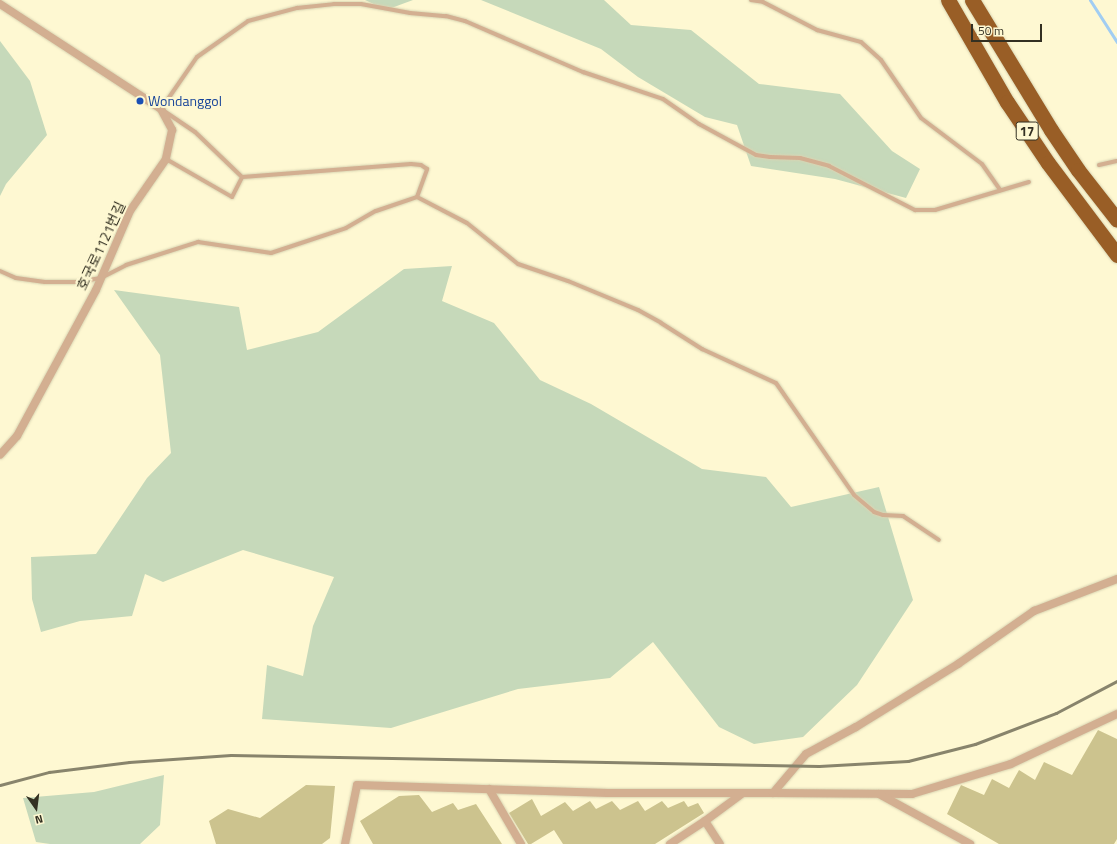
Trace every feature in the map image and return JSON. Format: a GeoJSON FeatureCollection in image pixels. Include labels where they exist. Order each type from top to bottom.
{"type":"FeatureCollection","features":[{"type":"Feature","properties":{"kind":"highway","name":"17"},"geometry":{"type":"LineString","coordinates":[[948,0],[1007,102],[1053,169],[1117,255]]}},
{"type":"Feature","properties":{"kind":"highway","name":"17"},"geometry":{"type":"LineString","coordinates":[[972,0],[1051,130],[1078,170],[1117,220]]}},
{"type":"Feature","properties":{"kind":"street","name":"호국로1121번길"},"geometry":{"type":"LineString","coordinates":[[0,4],[161,109],[172,130],[166,159],[130,211],[92,297],[17,436],[0,455]]}},
{"type":"Feature","properties":{"kind":"street"},"geometry":{"type":"LineString","coordinates":[[773,793],[806,754],[856,727],[958,664],[1034,611],[1117,578]]}},
{"type":"Feature","properties":{"kind":"street"},"geometry":{"type":"LineString","coordinates":[[345,844],[357,785],[608,793],[912,794],[1011,764],[1117,714]]}},
{"type":"Feature","properties":{"kind":"street"},"geometry":{"type":"LineString","coordinates":[[489,789],[521,844]]}},
{"type":"Feature","properties":{"kind":"street"},"geometry":{"type":"LineString","coordinates":[[670,844],[743,793]]}},
{"type":"Feature","properties":{"kind":"street"},"geometry":{"type":"LineString","coordinates":[[879,794],[970,844]]}},
{"type":"Feature","properties":{"kind":"street"},"geometry":{"type":"LineString","coordinates":[[705,821],[720,844]]}},
{"type":"Feature","properties":{"kind":"lane"},"geometry":{"type":"LineString","coordinates":[[752,0],[763,2],[817,30],[861,42],[880,60],[921,118],[982,164],[1000,190]]}},
{"type":"Feature","properties":{"kind":"lane"},"geometry":{"type":"LineString","coordinates":[[417,197],[427,169],[421,165],[411,164],[242,177],[195,132],[161,109],[197,57],[248,21],[297,8],[334,4],[361,4],[410,13],[446,16],[465,21],[583,72],[663,99],[681,110],[699,124],[756,155],[800,158],[829,166],[915,210],[935,210],[1029,182]]}},
{"type":"Feature","properties":{"kind":"lane"},"geometry":{"type":"LineString","coordinates":[[166,159],[232,197],[242,177]]}},
{"type":"Feature","properties":{"kind":"lane"},"geometry":{"type":"LineString","coordinates":[[1099,165],[1117,161]]}},
{"type":"Feature","properties":{"kind":"lane"},"geometry":{"type":"LineString","coordinates":[[0,271],[16,278],[45,282],[78,282],[101,278],[126,265],[198,242],[271,253],[346,228],[376,210],[417,197],[467,222],[518,264],[568,281],[638,310],[702,349],[776,383],[854,495],[874,512],[883,516],[903,516],[939,540]]}},
{"type":"Feature","properties":{"kind":"green space"},"geometry":{"type":"Polygon","coordinates":[[[365,0],[413,0],[386,10],[365,0]]]}},
{"type":"Feature","properties":{"kind":"green space"},"geometry":{"type":"Polygon","coordinates":[[[481,0],[604,0],[631,25],[691,30],[759,84],[840,94],[892,151],[920,169],[906,198],[835,179],[751,166],[737,125],[705,117],[638,77],[601,49],[481,0]]]}},
{"type":"Feature","properties":{"kind":"green space"},"geometry":{"type":"Polygon","coordinates":[[[0,41],[30,81],[47,135],[6,184],[0,196],[0,41]]]}},
{"type":"Feature","properties":{"kind":"green space"},"geometry":{"type":"Polygon","coordinates":[[[452,266],[442,301],[494,323],[540,380],[591,404],[702,469],[766,477],[791,507],[879,487],[913,600],[857,685],[803,737],[754,744],[719,727],[653,642],[610,678],[518,689],[391,728],[262,719],[267,665],[303,676],[313,626],[334,577],[243,550],[163,582],[145,574],[132,616],[80,621],[41,632],[32,599],[31,557],[96,554],[147,478],[171,453],[160,355],[114,290],[239,307],[247,350],[318,332],[404,269],[452,266]]]}},
{"type":"Feature","properties":{"kind":"green space"},"geometry":{"type":"Polygon","coordinates":[[[164,775],[160,825],[140,844],[50,844],[36,842],[23,798],[94,792],[164,775]]]}},
{"type":"Feature","properties":{"kind":"building"},"geometry":{"type":"Polygon","coordinates":[[[1098,730],[1117,739],[1117,839],[1114,844],[999,844],[947,814],[961,785],[984,795],[992,779],[1009,788],[1019,770],[1035,780],[1044,762],[1072,775],[1098,730]]]}},
{"type":"Feature","properties":{"kind":"building"},"geometry":{"type":"Polygon","coordinates":[[[306,785],[335,786],[330,838],[322,844],[216,844],[209,821],[228,809],[260,818],[306,785]]]}},
{"type":"Feature","properties":{"kind":"building"},"geometry":{"type":"Polygon","coordinates":[[[419,795],[432,812],[453,803],[458,810],[476,804],[502,844],[373,844],[360,821],[399,796],[419,795]]]}},
{"type":"Feature","properties":{"kind":"building"},"geometry":{"type":"Polygon","coordinates":[[[532,799],[541,816],[565,802],[573,811],[590,801],[596,809],[612,801],[620,810],[638,801],[645,811],[662,801],[668,808],[684,801],[688,807],[698,803],[704,813],[655,844],[563,844],[554,830],[531,844],[528,844],[509,813],[532,799]]]}},
{"type":"Feature","properties":{"kind":"waterway"},"geometry":{"type":"LineString","coordinates":[[1090,0],[1117,42]]}},
{"type":"Feature","properties":{"kind":"railway"},"geometry":{"type":"LineString","coordinates":[[0,785],[49,772],[129,762],[231,755],[819,766],[908,761],[975,744],[1056,713],[1117,681]]}},
{"type":"Feature","properties":{"kind":"place","name":"Wondanggol"},"geometry":{"type":"Point","coordinates":[140,101]}}]}
